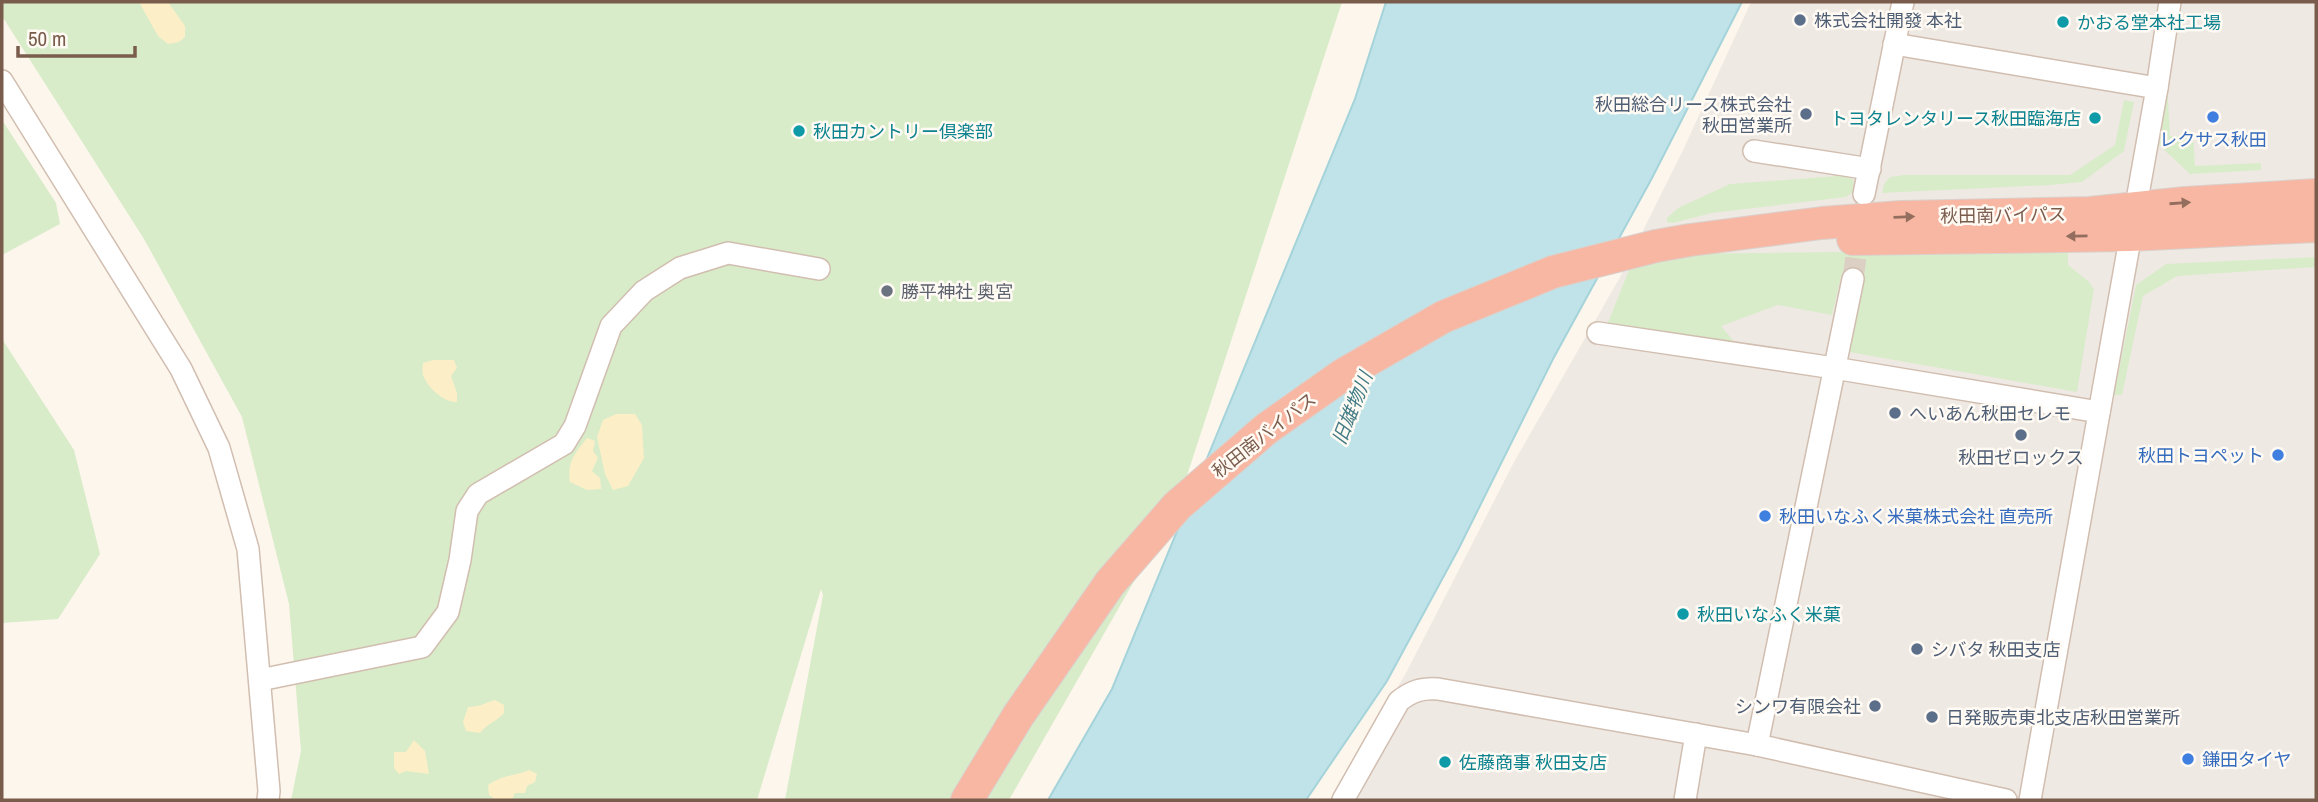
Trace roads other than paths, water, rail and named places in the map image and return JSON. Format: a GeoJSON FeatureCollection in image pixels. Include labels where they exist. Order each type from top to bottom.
{"type":"FeatureCollection","features":[{"type":"Feature","properties":{"kind":"highway","name":"秋田南バイパス"},"geometry":{"type":"LineString","coordinates":[[967,800],[1018,716],[1111,583],[1177,506],[1266,429],[1344,374],[1443,317],[1553,272],[1690,240],[1939,239],[2132,221],[2316,195]]}},
{"type":"Feature","properties":{"kind":"highway","name":"秋田南バイパス"},"geometry":{"type":"LineString","coordinates":[[2132,221],[2316,226]]}},
{"type":"Feature","properties":{"kind":"street"},"geometry":{"type":"LineString","coordinates":[[1864,194],[1903,2]]}},
{"type":"Feature","properties":{"kind":"street"},"geometry":{"type":"LineString","coordinates":[[2030,800],[2170,2]]}},
{"type":"Feature","properties":{"kind":"street"},"geometry":{"type":"LineString","coordinates":[[1894,44],[2157,88]]}},
{"type":"Feature","properties":{"kind":"street"},"geometry":{"type":"LineString","coordinates":[[2,81],[181,369],[219,448],[248,549],[268,800]]}},
{"type":"Feature","properties":{"kind":"street"},"geometry":{"type":"LineString","coordinates":[[1754,150],[1870,169]]}},
{"type":"Feature","properties":{"kind":"street"},"geometry":{"type":"LineString","coordinates":[[260,680],[422,647],[448,612],[460,560],[467,511],[478,494],[564,444],[575,426],[611,326],[644,291],[680,268],[728,253],[819,269]]}},
{"type":"Feature","properties":{"kind":"street"},"geometry":{"type":"LineString","coordinates":[[1757,745],[1853,279]]}},
{"type":"Feature","properties":{"kind":"street"},"geometry":{"type":"LineString","coordinates":[[1598,333],[1834,368],[2099,412]]}},
{"type":"Feature","properties":{"kind":"street"},"geometry":{"type":"LineString","coordinates":[[1343,800],[1399,701],[1410,692],[1438,689],[1757,745],[2006,800]]}},
{"type":"Feature","properties":{"kind":"street"},"geometry":{"type":"LineString","coordinates":[[1685,800],[1696,734]]}},
{"type":"Feature","properties":{"kind":"water","name":"旧雄物川"},"geometry":{"type":"Polygon","coordinates":[[[1386,2],[1742,2],[1652,178],[1553,359],[1459,548],[1387,681],[1306,800],[1048,800],[1112,689],[1355,99],[1386,2]]]}},
{"type":"Feature","properties":{"kind":"tunnel"},"geometry":{"type":"LineString","coordinates":[[1853,279],[1860,227]]}},
{"type":"Feature","properties":{"kind":"place","name":"株式会社開發 本社"},"geometry":{"type":"Point","coordinates":[1800,20]}},
{"type":"Feature","properties":{"kind":"place","name":"かおる堂本社工場"},"geometry":{"type":"Point","coordinates":[2063,22]}},
{"type":"Feature","properties":{"kind":"place","name":"秋田総合リース株式会社 秋田営業所"},"geometry":{"type":"Point","coordinates":[1806,114]}},
{"type":"Feature","properties":{"kind":"place","name":"レクサス秋田"},"geometry":{"type":"Point","coordinates":[2213,117]}},
{"type":"Feature","properties":{"kind":"place","name":"トヨタレンタリース秋田臨海店"},"geometry":{"type":"Point","coordinates":[2095,118]}},
{"type":"Feature","properties":{"kind":"place","name":"秋田カントリー倶楽部"},"geometry":{"type":"Point","coordinates":[799,131]}},
{"type":"Feature","properties":{"kind":"place","name":"勝平神社 奥宮"},"geometry":{"type":"Point","coordinates":[887,291]}},
{"type":"Feature","properties":{"kind":"place","name":"へいあん秋田セレモ"},"geometry":{"type":"Point","coordinates":[1895,413]}},
{"type":"Feature","properties":{"kind":"place","name":"秋田ゼロックス"},"geometry":{"type":"Point","coordinates":[2021,435]}},
{"type":"Feature","properties":{"kind":"place","name":"秋田トヨペット"},"geometry":{"type":"Point","coordinates":[2278,455]}},
{"type":"Feature","properties":{"kind":"place","name":"秋田いなふく米菓株式会社 直売所"},"geometry":{"type":"Point","coordinates":[1765,516]}},
{"type":"Feature","properties":{"kind":"place","name":"秋田いなふく米菓"},"geometry":{"type":"Point","coordinates":[1683,614]}},
{"type":"Feature","properties":{"kind":"place","name":"シバタ 秋田支店"},"geometry":{"type":"Point","coordinates":[1917,649]}},
{"type":"Feature","properties":{"kind":"place","name":"シンワ有限会社"},"geometry":{"type":"Point","coordinates":[1875,706]}},
{"type":"Feature","properties":{"kind":"place","name":"日発販売東北支店秋田営業所"},"geometry":{"type":"Point","coordinates":[1932,717]}},
{"type":"Feature","properties":{"kind":"place","name":"鎌田タイヤ"},"geometry":{"type":"Point","coordinates":[2188,759]}},
{"type":"Feature","properties":{"kind":"place","name":"佐藤商事 秋田支店"},"geometry":{"type":"Point","coordinates":[1445,762]}}]}
